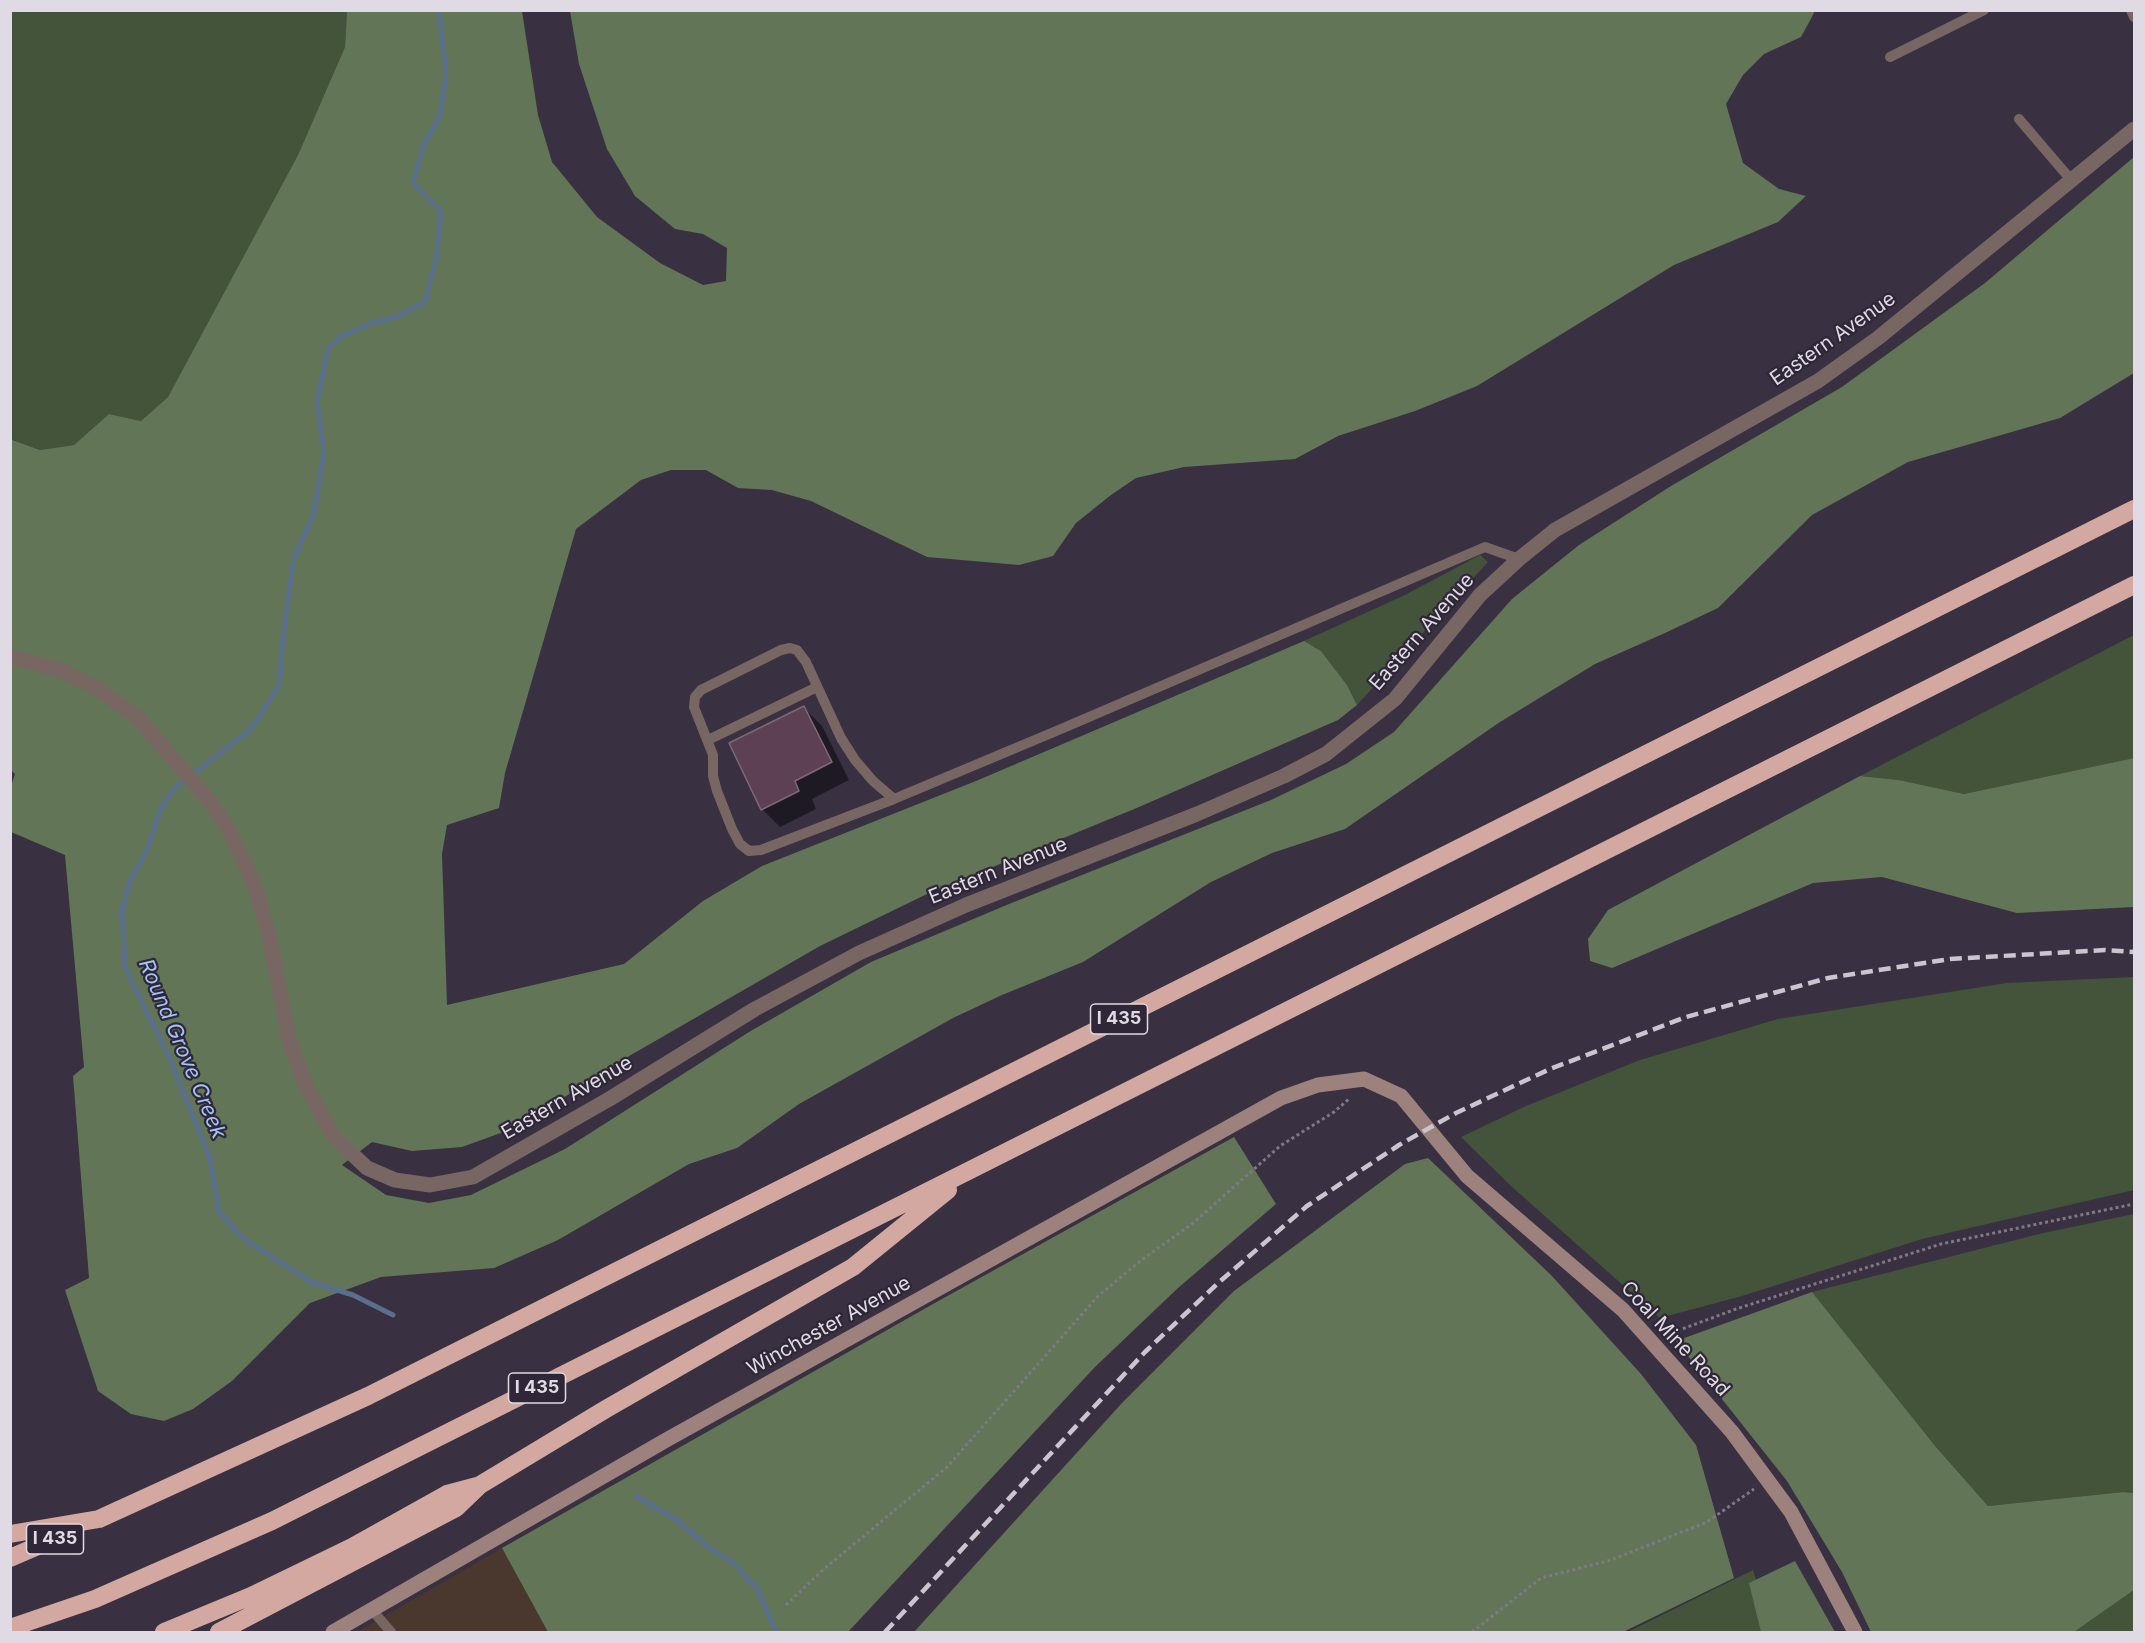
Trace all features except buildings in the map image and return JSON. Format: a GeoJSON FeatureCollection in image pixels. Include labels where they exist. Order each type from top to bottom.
{"type":"FeatureCollection","features":[{"type":"Feature","properties":{"kind":"highway","name":"I 435"},"geometry":{"type":"LineString","coordinates":[[10,1558],[99,1520],[368,1396],[2134,509]]}},
{"type":"Feature","properties":{"kind":"highway","name":"I 435"},"geometry":{"type":"LineString","coordinates":[[10,1628],[95,1599],[272,1521],[2134,585]]}},
{"type":"Feature","properties":{"kind":"highway"},"geometry":{"type":"LineString","coordinates":[[219,1632],[456,1508],[480,1485],[616,1403],[853,1267],[975,1168]]}},
{"type":"Feature","properties":{"kind":"highway"},"geometry":{"type":"LineString","coordinates":[[164,1632],[251,1596],[352,1547],[447,1494],[480,1485]]}},
{"type":"Feature","properties":{"kind":"highway"},"geometry":{"type":"LineString","coordinates":[[10,1534],[99,1520]]}},
{"type":"Feature","properties":{"kind":"street","name":"Eastern Avenue"},"geometry":{"type":"LineString","coordinates":[[10,656],[63,671],[98,688],[137,717],[206,795],[230,832],[254,884],[270,934],[289,1041],[306,1084],[333,1136],[367,1168],[395,1180],[430,1185],[473,1177],[611,1098],[755,1009],[859,953],[966,905],[1197,814],[1284,777],[1326,754],[1395,699],[1479,595],[1555,530],[1818,381],[1878,338],[2134,129]]}},
{"type":"Feature","properties":{"kind":"street","name":"Coal Mine Road"},"geometry":{"type":"LineString","coordinates":[[1363,1080],[1401,1096],[1467,1176],[1623,1310],[1732,1432],[1791,1512],[1855,1632]]}},
{"type":"Feature","properties":{"kind":"street","name":"Winchester Avenue"},"geometry":{"type":"LineString","coordinates":[[333,1632],[679,1434],[1281,1098],[1318,1085],[1363,1080]]}},
{"type":"Feature","properties":{"kind":"lane"},"geometry":{"type":"LineString","coordinates":[[1890,57],[1984,10]]}},
{"type":"Feature","properties":{"kind":"lane"},"geometry":{"type":"LineString","coordinates":[[2131,10],[2134,17]]}},
{"type":"Feature","properties":{"kind":"lane"},"geometry":{"type":"LineString","coordinates":[[2019,119],[2072,181]]}},
{"type":"Feature","properties":{"kind":"lane"},"geometry":{"type":"LineString","coordinates":[[894,799],[873,781],[855,760],[841,738],[806,662],[797,650],[790,648],[781,650],[701,690],[695,697],[694,707],[713,755],[713,776],[717,791],[732,829],[740,844],[749,850],[761,850],[894,799],[1050,734],[1485,547],[1519,559]]}},
{"type":"Feature","properties":{"kind":"lane"},"geometry":{"type":"LineString","coordinates":[[708,740],[817,687]]}},
{"type":"Feature","properties":{"kind":"lane"},"geometry":{"type":"LineString","coordinates":[[372,1610],[391,1632]]}},
{"type":"Feature","properties":{"kind":"path"},"geometry":{"type":"LineString","coordinates":[[786,1605],[824,1569],[947,1467],[1098,1296],[1144,1258],[1192,1224],[1280,1146],[1334,1112],[1363,1080]]}},
{"type":"Feature","properties":{"kind":"path"},"geometry":{"type":"LineString","coordinates":[[1650,1341],[1736,1309],[1941,1244],[2134,1204]]}},
{"type":"Feature","properties":{"kind":"path"},"geometry":{"type":"LineString","coordinates":[[1472,1632],[1541,1578],[1611,1560],[1707,1522],[1767,1480]]}},
{"type":"Feature","properties":{"kind":"shaded area"},"geometry":{"type":"Polygon","coordinates":[[[502,1548],[548,1632],[357,1632],[502,1548]]]}},
{"type":"Feature","properties":{"kind":"green space"},"geometry":{"type":"Polygon","coordinates":[[[10,11],[347,11],[345,47],[298,155],[168,397],[141,421],[109,414],[74,445],[40,450],[11,439],[10,11]]]}},
{"type":"Feature","properties":{"kind":"green space"},"geometry":{"type":"Polygon","coordinates":[[[347,11],[522,11],[538,115],[552,162],[597,217],[660,263],[703,285],[726,281],[727,248],[703,234],[675,229],[635,196],[607,149],[579,64],[570,11],[1813,11],[1814,13],[1801,37],[1764,54],[1743,75],[1726,104],[1743,163],[1779,189],[1806,196],[1778,222],[1674,265],[1477,386],[1415,411],[1338,436],[1295,459],[1184,467],[1136,478],[1076,523],[1053,556],[1019,565],[927,557],[811,501],[772,490],[738,488],[706,470],[671,470],[641,480],[576,529],[505,773],[499,808],[447,825],[442,854],[447,1005],[624,964],[703,901],[762,866],[976,781],[1304,641],[1321,651],[1347,685],[1357,705],[1338,720],[1139,807],[927,894],[820,946],[617,1063],[520,1126],[462,1147],[412,1151],[372,1142],[342,1165],[386,1195],[429,1203],[471,1195],[565,1149],[749,1032],[871,962],[1009,904],[1271,800],[1346,764],[1394,732],[1512,599],[1579,545],[1671,486],[1842,387],[1985,283],[2134,157],[2134,373],[2060,418],[1908,462],[1812,515],[1718,608],[1595,664],[1500,722],[1345,829],[1272,853],[1211,882],[1083,962],[953,1018],[799,1104],[737,1148],[689,1164],[558,1240],[494,1268],[381,1277],[310,1303],[232,1381],[193,1409],[164,1421],[131,1414],[98,1391],[65,1290],[89,1278],[73,1076],[84,1067],[65,855],[11,832],[11,786],[15,774],[10,769],[10,439],[40,450],[74,445],[109,414],[141,421],[168,397],[298,155],[345,47],[347,11]]]}},
{"type":"Feature","properties":{"kind":"green space"},"geometry":{"type":"Polygon","coordinates":[[[1480,555],[1488,562],[1357,705],[1347,685],[1321,651],[1304,641],[1405,595],[1480,555]]]}},
{"type":"Feature","properties":{"kind":"green space"},"geometry":{"type":"Polygon","coordinates":[[[2134,635],[2134,758],[1964,794],[1899,780],[1860,776],[2134,635]]]}},
{"type":"Feature","properties":{"kind":"green space"},"geometry":{"type":"Polygon","coordinates":[[[2134,758],[2134,907],[2017,913],[1882,877],[1813,883],[1612,968],[1590,961],[1588,939],[1608,910],[1860,776],[1899,780],[1964,794],[2134,758]]]}},
{"type":"Feature","properties":{"kind":"green space"},"geometry":{"type":"Polygon","coordinates":[[[2134,977],[2134,1190],[1922,1239],[1742,1296],[1660,1318],[1511,1186],[1461,1137],[1526,1106],[1640,1060],[1778,1019],[2007,983],[2134,977]]]}},
{"type":"Feature","properties":{"kind":"green space"},"geometry":{"type":"Polygon","coordinates":[[[1234,1137],[1276,1204],[1178,1288],[1095,1367],[848,1632],[548,1632],[502,1548],[1234,1137]]]}},
{"type":"Feature","properties":{"kind":"green space"},"geometry":{"type":"Polygon","coordinates":[[[1428,1158],[1551,1275],[1641,1374],[1696,1445],[1734,1578],[1623,1632],[914,1632],[1122,1403],[1234,1291],[1405,1164],[1428,1158]]]}},
{"type":"Feature","properties":{"kind":"green space"},"geometry":{"type":"Polygon","coordinates":[[[2134,1214],[2134,1493],[2123,1492],[1988,1506],[1936,1447],[1812,1292],[2039,1234],[2134,1214]]]}},
{"type":"Feature","properties":{"kind":"green space"},"geometry":{"type":"Polygon","coordinates":[[[1812,1292],[1936,1447],[1988,1506],[2123,1492],[2134,1493],[2134,1590],[2074,1632],[1871,1632],[1842,1572],[1787,1481],[1676,1341],[1812,1292]]]}},
{"type":"Feature","properties":{"kind":"green space"},"geometry":{"type":"Polygon","coordinates":[[[1795,1561],[1835,1632],[1761,1632],[1749,1583],[1795,1561]]]}},
{"type":"Feature","properties":{"kind":"green space"},"geometry":{"type":"Polygon","coordinates":[[[1753,1570],[1772,1632],[1628,1632],[1753,1570]]]}},
{"type":"Feature","properties":{"kind":"green space"},"geometry":{"type":"Polygon","coordinates":[[[2134,1590],[2134,1632],[2074,1632],[2134,1590]]]}},
{"type":"Feature","properties":{"kind":"waterway","name":"Round Grove Creek"},"geometry":{"type":"LineString","coordinates":[[393,1315],[353,1295],[311,1282],[244,1239],[219,1212],[210,1158],[170,1059],[125,968],[122,911],[130,881],[147,850],[161,808],[174,789],[251,729],[279,686],[284,627],[294,558],[313,516],[324,453],[317,402],[328,349],[342,336],[370,324],[398,316],[425,302],[436,259],[441,211],[413,183],[423,147],[440,115],[446,75],[439,10]]}},
{"type":"Feature","properties":{"kind":"waterway","name":"Round Grove Creek"},"geometry":{"type":"LineString","coordinates":[[636,1496],[677,1520],[707,1546],[731,1561],[757,1588],[776,1632]]}},
{"type":"Feature","properties":{"kind":"railway"},"geometry":{"type":"LineString","coordinates":[[885,1632],[1145,1352],[1217,1284],[1307,1206],[1399,1145],[1456,1113],[1550,1069],[1686,1017],[1828,978],[1950,959],[2105,950],[2134,952]]}}]}
